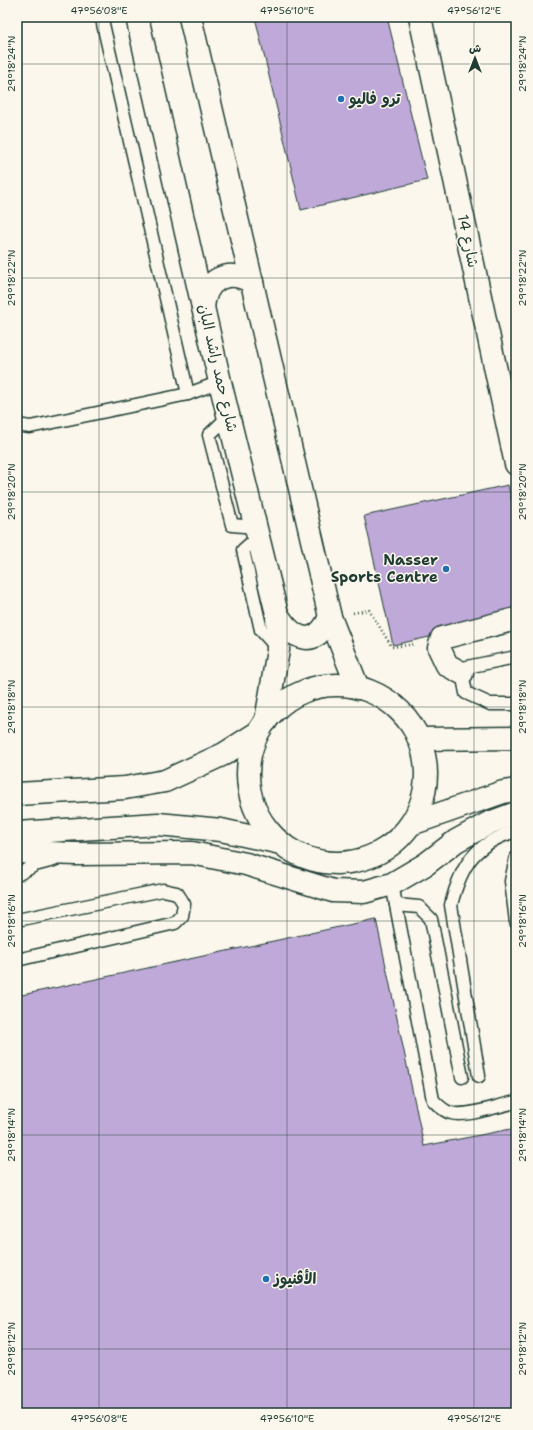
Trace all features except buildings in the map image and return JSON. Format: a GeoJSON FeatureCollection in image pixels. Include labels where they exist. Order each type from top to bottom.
{"type":"FeatureCollection","features":[{"type":"Feature","properties":{"kind":"street","name":"شارع حمد راشد البان"},"geometry":{"type":"LineString","coordinates":[[137,17],[220,382],[277,614],[278,650],[262,727],[248,762],[249,792],[261,821],[281,844]]}},
{"type":"Feature","properties":{"kind":"street"},"geometry":{"type":"LineString","coordinates":[[190,17],[330,617],[358,688]]}},
{"type":"Feature","properties":{"kind":"street","name":"شارع 14"},"geometry":{"type":"LineString","coordinates":[[420,17],[516,464]]}},
{"type":"Feature","properties":{"kind":"street"},"geometry":{"type":"LineString","coordinates":[[203,308],[204,298],[214,281],[233,275],[243,277],[252,282]]}},
{"type":"Feature","properties":{"kind":"street"},"geometry":{"type":"LineString","coordinates":[[277,614],[286,628],[301,638],[313,636],[324,629],[330,617]]}},
{"type":"Feature","properties":{"kind":"street"},"geometry":{"type":"LineString","coordinates":[[462,674],[447,665],[439,648],[442,638],[516,619]]}},
{"type":"Feature","properties":{"kind":"street"},"geometry":{"type":"LineString","coordinates":[[17,794],[125,788],[165,781],[224,754],[262,727],[274,710],[298,694],[325,685],[354,686],[380,696],[403,714],[419,739],[426,768],[424,797],[411,824],[391,845],[365,859],[335,863],[328,862],[307,858],[281,844],[221,830],[158,824],[17,833]]}},
{"type":"Feature","properties":{"kind":"street"},"geometry":{"type":"LineString","coordinates":[[419,739],[516,738]]}},
{"type":"Feature","properties":{"kind":"street"},"geometry":{"type":"LineString","coordinates":[[411,824],[503,792],[516,790]]}},
{"type":"Feature","properties":{"kind":"street"},"geometry":{"type":"LineString","coordinates":[[17,852],[77,854],[192,853],[246,864],[333,891],[394,894],[426,864],[456,841],[489,823],[516,813]]}},
{"type":"Feature","properties":{"kind":"lane"},"geometry":{"type":"LineString","coordinates":[[103,17],[103,24],[188,394]]}},
{"type":"Feature","properties":{"kind":"lane"},"geometry":{"type":"LineString","coordinates":[[17,425],[30,427],[188,394],[220,382]]}},
{"type":"Feature","properties":{"kind":"lane"},"geometry":{"type":"LineString","coordinates":[[257,532],[243,550],[261,630],[278,650]]}},
{"type":"Feature","properties":{"kind":"lane"},"geometry":{"type":"LineString","coordinates":[[516,657],[468,667],[462,674],[466,693],[490,704],[516,704]]}},
{"type":"Feature","properties":{"kind":"lane"},"geometry":{"type":"LineString","coordinates":[[479,1076],[451,905],[457,882],[468,860],[482,848],[504,835],[516,832]]}},
{"type":"Feature","properties":{"kind":"lane"},"geometry":{"type":"LineString","coordinates":[[17,876],[35,865],[77,854]]}},
{"type":"Feature","properties":{"kind":"lane"},"geometry":{"type":"LineString","coordinates":[[516,858],[511,881],[516,922]]}},
{"type":"Feature","properties":{"kind":"lane"},"geometry":{"type":"LineString","coordinates":[[17,920],[163,890],[177,893],[184,904],[182,916],[174,923],[17,960]]}},
{"type":"Feature","properties":{"kind":"lane"},"geometry":{"type":"LineString","coordinates":[[394,894],[419,907],[426,912],[431,919],[462,1077]]}},
{"type":"Feature","properties":{"kind":"lane"},"geometry":{"type":"LineString","coordinates":[[394,894],[433,1100],[440,1108],[452,1113],[467,1113],[516,1102]]}},
{"type":"Feature","properties":{"kind":"path"},"geometry":{"type":"LineString","coordinates":[[330,617],[369,610],[392,647],[400,647],[442,638]]}},
{"type":"Feature","properties":{"kind":"place","name":"ترو فاليو"},"geometry":{"type":"Point","coordinates":[341,99]}},
{"type":"Feature","properties":{"kind":"place","name":"Nasser Sports Centre"},"geometry":{"type":"Point","coordinates":[446,569]}},
{"type":"Feature","properties":{"kind":"place","name":"الأڤنيوز"},"geometry":{"type":"Point","coordinates":[266,1279]}}]}
